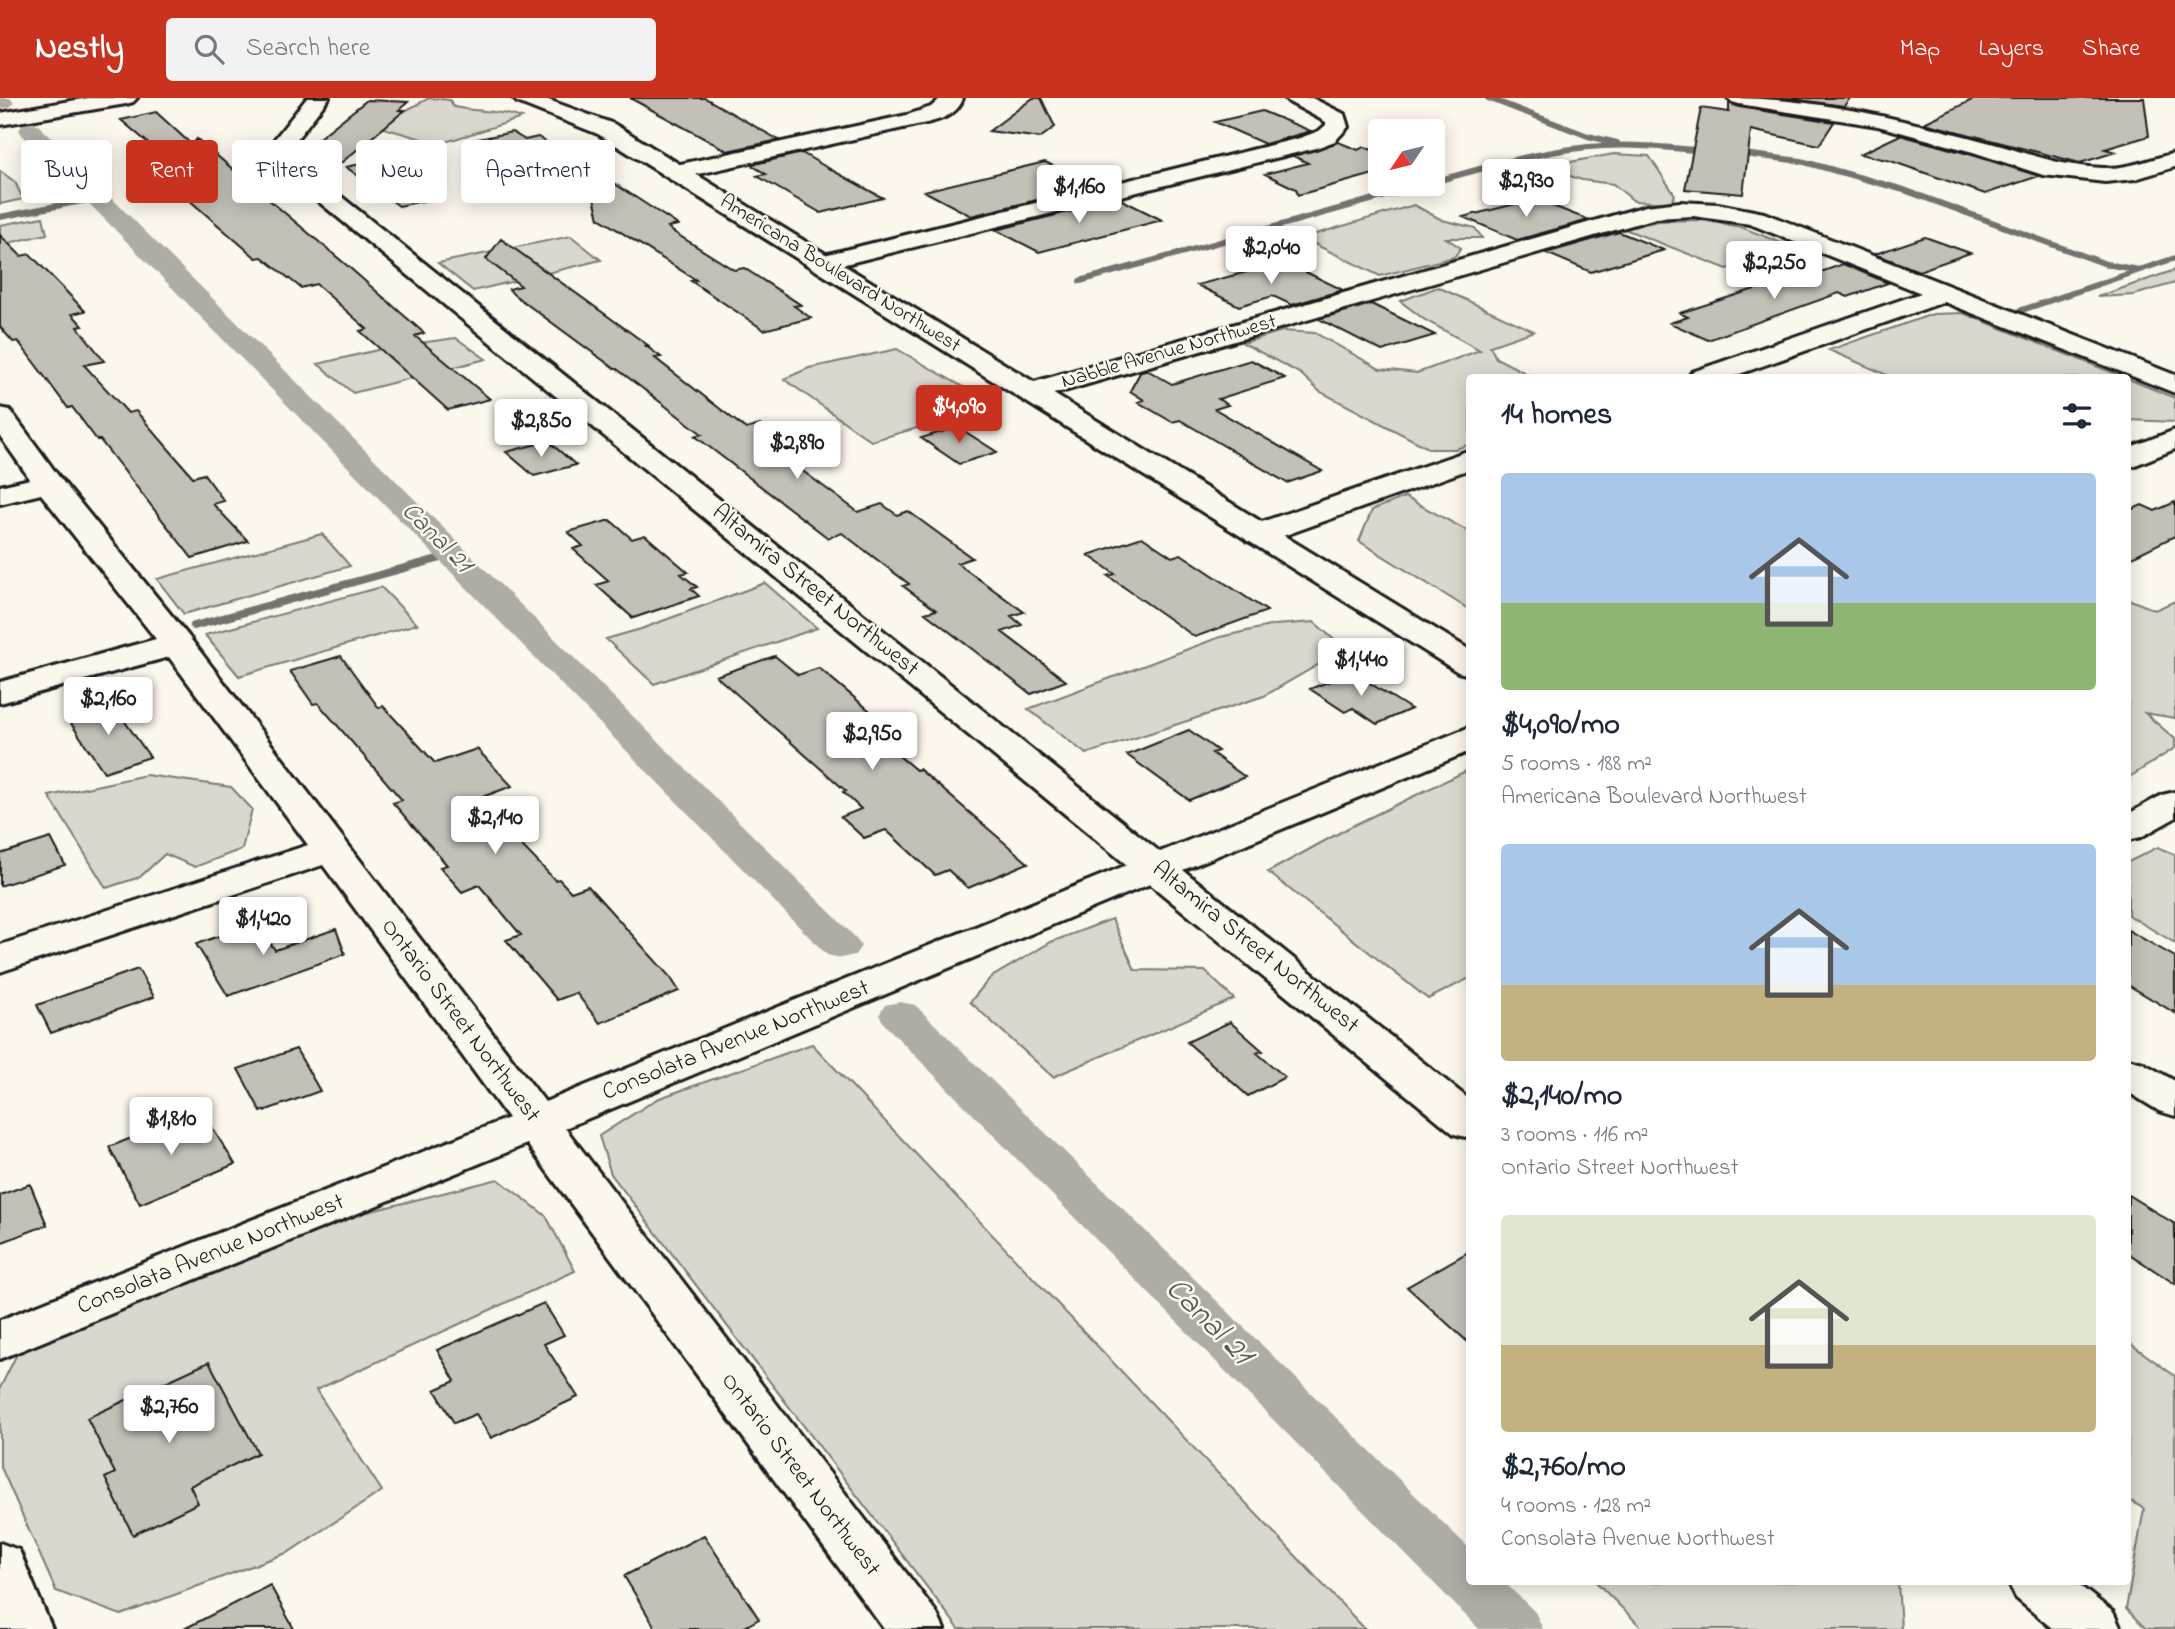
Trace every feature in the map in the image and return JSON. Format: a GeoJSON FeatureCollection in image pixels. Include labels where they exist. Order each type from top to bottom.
{"type":"FeatureCollection","features":[{"type":"Feature","properties":{"kind":"street"},"geometry":{"type":"LineString","coordinates":[[0,119],[126,98]]}},
{"type":"Feature","properties":{"kind":"street","name":"Altamira Street Northwest"},"geometry":{"type":"LineString","coordinates":[[318,98],[281,145],[282,160],[1466,1120]]}},
{"type":"Feature","properties":{"kind":"street","name":"Americana Boulevard Northwest"},"geometry":{"type":"LineString","coordinates":[[524,98],[606,129],[1466,663]]}},
{"type":"Feature","properties":{"kind":"street"},"geometry":{"type":"LineString","coordinates":[[821,263],[1308,143],[1327,136],[1337,127],[1336,118],[1296,98]]}},
{"type":"Feature","properties":{"kind":"street"},"geometry":{"type":"LineString","coordinates":[[1739,98],[1879,120],[1984,148],[2043,168],[2105,175],[2135,172],[2175,160]]}},
{"type":"Feature","properties":{"kind":"street"},"geometry":{"type":"LineString","coordinates":[[676,172],[912,120],[939,112],[951,102]]}},
{"type":"Feature","properties":{"kind":"street"},"geometry":{"type":"LineString","coordinates":[[1879,120],[1899,105]]}},
{"type":"Feature","properties":{"kind":"street","name":"Nabble Avenue Northwest"},"geometry":{"type":"LineString","coordinates":[[1030,392],[1654,211],[1682,207],[1713,209],[1756,219],[2175,385]]}},
{"type":"Feature","properties":{"kind":"street"},"geometry":{"type":"LineString","coordinates":[[1713,374],[1945,293]]}},
{"type":"Feature","properties":{"kind":"street","name":"Ontario Street Northwest"},"geometry":{"type":"LineString","coordinates":[[0,416],[48,483],[177,644],[916,1629]]}},
{"type":"Feature","properties":{"kind":"street"},"geometry":{"type":"LineString","coordinates":[[2131,458],[2175,439]]}},
{"type":"Feature","properties":{"kind":"street"},"geometry":{"type":"LineString","coordinates":[[1258,534],[1466,460]]}},
{"type":"Feature","properties":{"kind":"street"},"geometry":{"type":"LineString","coordinates":[[0,495],[48,483]]}},
{"type":"Feature","properties":{"kind":"street"},"geometry":{"type":"LineString","coordinates":[[0,693],[177,644]]}},
{"type":"Feature","properties":{"kind":"street","name":"Consolata Avenue Northwest"},"geometry":{"type":"LineString","coordinates":[[0,1340],[537,1123],[1466,740]]}},
{"type":"Feature","properties":{"kind":"street"},"geometry":{"type":"LineString","coordinates":[[2131,827],[2175,803]]}},
{"type":"Feature","properties":{"kind":"street"},"geometry":{"type":"LineString","coordinates":[[0,959],[331,849]]}},
{"type":"Feature","properties":{"kind":"street"},"geometry":{"type":"LineString","coordinates":[[2131,1075],[2175,1101]]}},
{"type":"Feature","properties":{"kind":"street"},"geometry":{"type":"LineString","coordinates":[[0,1566],[24,1629]]}},
{"type":"Feature","properties":{"kind":"street"},"geometry":{"type":"LineString","coordinates":[[2039,1585],[2093,1629]]}},
{"type":"Feature","properties":{"kind":"shaded area"},"geometry":{"type":"Polygon","coordinates":[[[429,98],[450,100],[454,107],[522,118],[447,141],[425,140],[377,126],[429,98]]]}},
{"type":"Feature","properties":{"kind":"shaded area"},"geometry":{"type":"Polygon","coordinates":[[[1614,154],[1649,156],[1675,195],[1670,203],[1634,201],[1613,184],[1582,180],[1542,167],[1614,154]]]}},
{"type":"Feature","properties":{"kind":"shaded area"},"geometry":{"type":"Polygon","coordinates":[[[0,171],[15,182],[21,199],[0,204],[0,171]]]}},
{"type":"Feature","properties":{"kind":"shaded area"},"geometry":{"type":"Polygon","coordinates":[[[1414,205],[1442,220],[1475,228],[1482,238],[1446,238],[1461,248],[1454,257],[1380,276],[1302,238],[1414,205]]]}},
{"type":"Feature","properties":{"kind":"shaded area"},"geometry":{"type":"Polygon","coordinates":[[[43,217],[47,234],[0,245],[0,225],[43,217]]]}},
{"type":"Feature","properties":{"kind":"shaded area"},"geometry":{"type":"Polygon","coordinates":[[[1701,220],[1741,227],[1797,249],[1727,269],[1622,228],[1659,221],[1701,220]]]}},
{"type":"Feature","properties":{"kind":"shaded area"},"geometry":{"type":"Polygon","coordinates":[[[571,236],[601,260],[473,291],[438,263],[571,236]]]}},
{"type":"Feature","properties":{"kind":"shaded area"},"geometry":{"type":"Polygon","coordinates":[[[2175,270],[2175,283],[2134,295],[2097,297],[2175,270]]]}},
{"type":"Feature","properties":{"kind":"shaded area"},"geometry":{"type":"Polygon","coordinates":[[[1438,287],[1534,331],[1490,346],[1496,358],[1527,374],[1466,374],[1466,445],[1456,449],[1430,449],[1319,391],[1301,374],[1243,343],[1282,331],[1315,333],[1380,369],[1417,373],[1480,350],[1425,320],[1400,301],[1438,287]]]}},
{"type":"Feature","properties":{"kind":"shaded area"},"geometry":{"type":"Polygon","coordinates":[[[1963,313],[2116,374],[1885,374],[1829,350],[1933,314],[1963,313]]]}},
{"type":"Feature","properties":{"kind":"shaded area"},"geometry":{"type":"Polygon","coordinates":[[[456,338],[486,359],[353,393],[318,364],[390,347],[456,338]]]}},
{"type":"Feature","properties":{"kind":"shaded area"},"geometry":{"type":"Polygon","coordinates":[[[897,349],[996,406],[871,441],[784,379],[809,368],[897,349]]]}},
{"type":"Feature","properties":{"kind":"shaded area"},"geometry":{"type":"Polygon","coordinates":[[[2131,380],[2175,398],[2175,422],[2131,420],[2131,380]]]}},
{"type":"Feature","properties":{"kind":"shaded area"},"geometry":{"type":"Polygon","coordinates":[[[1405,497],[1466,530],[1466,608],[1359,541],[1372,510],[1405,497]]]}},
{"type":"Feature","properties":{"kind":"shaded area"},"geometry":{"type":"Polygon","coordinates":[[[322,534],[350,566],[184,614],[157,579],[322,534]]]}},
{"type":"Feature","properties":{"kind":"shaded area"},"geometry":{"type":"Polygon","coordinates":[[[765,583],[817,628],[654,684],[606,639],[641,629],[765,583]]]}},
{"type":"Feature","properties":{"kind":"shaded area"},"geometry":{"type":"Polygon","coordinates":[[[381,587],[417,624],[239,676],[205,635],[381,587]]]}},
{"type":"Feature","properties":{"kind":"shaded area"},"geometry":{"type":"Polygon","coordinates":[[[2131,600],[2155,610],[2175,601],[2175,718],[2145,713],[2175,739],[2175,748],[2131,776],[2131,600]]]}},
{"type":"Feature","properties":{"kind":"shaded area"},"geometry":{"type":"Polygon","coordinates":[[[1314,622],[1345,649],[1264,696],[1086,754],[1028,709],[1220,637],[1274,625],[1314,622]]]}},
{"type":"Feature","properties":{"kind":"shaded area"},"geometry":{"type":"Polygon","coordinates":[[[1466,771],[1466,980],[1428,999],[1268,872],[1350,827],[1466,771]]]}},
{"type":"Feature","properties":{"kind":"shaded area"},"geometry":{"type":"Polygon","coordinates":[[[146,775],[231,787],[252,809],[242,849],[195,867],[165,854],[140,877],[106,888],[49,796],[146,775]]]}},
{"type":"Feature","properties":{"kind":"shaded area"},"geometry":{"type":"Polygon","coordinates":[[[2158,847],[2175,855],[2175,943],[2131,917],[2131,860],[2158,847]]]}},
{"type":"Feature","properties":{"kind":"shaded area"},"geometry":{"type":"Polygon","coordinates":[[[1112,919],[1135,970],[1205,971],[1234,999],[1053,1077],[970,1002],[990,978],[1051,942],[1112,919]]]}},
{"type":"Feature","properties":{"kind":"shaded area"},"geometry":{"type":"Polygon","coordinates":[[[812,1044],[1365,1629],[959,1629],[611,1174],[599,1136],[657,1099],[812,1044]]]}},
{"type":"Feature","properties":{"kind":"shaded area"},"geometry":{"type":"Polygon","coordinates":[[[498,1179],[546,1216],[575,1271],[316,1390],[382,1491],[289,1552],[121,1615],[56,1591],[0,1465],[0,1388],[17,1354],[356,1215],[498,1179]]]}},
{"type":"Feature","properties":{"kind":"shaded area"},"geometry":{"type":"Polygon","coordinates":[[[2131,1344],[2175,1376],[2175,1629],[2146,1629],[2126,1609],[2144,1509],[2131,1501],[2131,1344]]]}},
{"type":"Feature","properties":{"kind":"shaded area"},"geometry":{"type":"Polygon","coordinates":[[[1599,1585],[1898,1585],[1901,1629],[1643,1629],[1599,1585]]]}},
{"type":"Feature","properties":{"kind":"building"},"geometry":{"type":"Polygon","coordinates":[[[630,98],[705,98],[779,140],[727,151],[630,98]]]}},
{"type":"Feature","properties":{"kind":"building"},"geometry":{"type":"Polygon","coordinates":[[[1033,98],[1041,98],[1055,127],[1040,138],[989,131],[1033,98]]]}},
{"type":"Feature","properties":{"kind":"building"},"geometry":{"type":"Polygon","coordinates":[[[1782,98],[1850,98],[1844,106],[1782,98]]]}},
{"type":"Feature","properties":{"kind":"building"},"geometry":{"type":"Polygon","coordinates":[[[1976,98],[2144,98],[2149,136],[2105,149],[2116,152],[2080,163],[1924,123],[1976,98]]]}},
{"type":"Feature","properties":{"kind":"building"},"geometry":{"type":"Polygon","coordinates":[[[367,100],[408,102],[399,110],[405,110],[369,140],[356,140],[356,151],[342,162],[342,140],[317,140],[367,100]]]}},
{"type":"Feature","properties":{"kind":"building"},"geometry":{"type":"Polygon","coordinates":[[[1729,103],[1739,107],[1834,122],[1819,145],[1751,130],[1743,194],[1685,189],[1701,108],[1729,112],[1729,103]]]}},
{"type":"Feature","properties":{"kind":"building"},"geometry":{"type":"Polygon","coordinates":[[[1262,111],[1311,131],[1265,144],[1215,122],[1262,111]]]}},
{"type":"Feature","properties":{"kind":"building"},"geometry":{"type":"Polygon","coordinates":[[[156,112],[187,140],[145,140],[121,120],[156,112]]]}},
{"type":"Feature","properties":{"kind":"building"},"geometry":{"type":"Polygon","coordinates":[[[512,132],[525,140],[474,140],[512,132]]]}},
{"type":"Feature","properties":{"kind":"building"},"geometry":{"type":"Polygon","coordinates":[[[1900,135],[2039,176],[1985,194],[1891,161],[1860,154],[1900,135]]]}},
{"type":"Feature","properties":{"kind":"building"},"geometry":{"type":"Polygon","coordinates":[[[1338,142],[1358,150],[1364,147],[1368,148],[1368,176],[1298,195],[1296,189],[1265,174],[1308,163],[1293,156],[1338,142]]]}},
{"type":"Feature","properties":{"kind":"building"},"geometry":{"type":"Polygon","coordinates":[[[802,153],[883,198],[821,213],[757,176],[766,174],[751,165],[802,153]]]}},
{"type":"Feature","properties":{"kind":"building"},"geometry":{"type":"Polygon","coordinates":[[[218,157],[232,169],[232,203],[273,203],[424,333],[415,336],[490,399],[448,410],[360,331],[367,329],[316,284],[301,288],[262,257],[256,258],[193,203],[218,203],[218,157]]]}},
{"type":"Feature","properties":{"kind":"building"},"geometry":{"type":"Polygon","coordinates":[[[1045,162],[1094,186],[971,216],[924,191],[1045,162]]]}},
{"type":"Feature","properties":{"kind":"building"},"geometry":{"type":"Polygon","coordinates":[[[356,165],[356,174],[346,167],[356,165]]]}},
{"type":"Feature","properties":{"kind":"building"},"geometry":{"type":"Polygon","coordinates":[[[615,184],[678,225],[668,227],[672,231],[734,270],[744,268],[801,305],[794,306],[811,318],[764,330],[691,281],[696,280],[599,218],[595,203],[615,203],[615,184]]]}},
{"type":"Feature","properties":{"kind":"building"},"geometry":{"type":"Polygon","coordinates":[[[1120,199],[1162,220],[1039,252],[996,230],[1120,199]]]}},
{"type":"Feature","properties":{"kind":"building"},"geometry":{"type":"Polygon","coordinates":[[[1535,199],[1589,220],[1517,240],[1463,217],[1535,199]]]}},
{"type":"Feature","properties":{"kind":"building"},"geometry":{"type":"Polygon","coordinates":[[[1619,232],[1664,250],[1591,272],[1546,253],[1619,232]]]}},
{"type":"Feature","properties":{"kind":"building"},"geometry":{"type":"Polygon","coordinates":[[[0,235],[21,256],[30,254],[85,311],[72,314],[83,326],[78,327],[104,361],[84,365],[128,413],[136,411],[193,477],[204,474],[224,501],[213,504],[248,541],[192,558],[100,440],[97,440],[72,407],[68,408],[18,341],[13,342],[0,327],[0,235]]]}},
{"type":"Feature","properties":{"kind":"building"},"geometry":{"type":"Polygon","coordinates":[[[1925,237],[1970,253],[1919,271],[1875,254],[1925,237]]]}},
{"type":"Feature","properties":{"kind":"building"},"geometry":{"type":"Polygon","coordinates":[[[501,239],[649,346],[646,346],[661,357],[655,358],[746,429],[760,425],[791,448],[777,452],[858,512],[882,504],[897,515],[908,511],[972,558],[957,563],[1024,612],[1011,616],[1022,625],[1002,632],[1066,681],[1031,694],[925,613],[936,610],[903,586],[909,584],[842,533],[828,538],[695,436],[702,434],[513,294],[509,289],[521,286],[486,259],[501,239]]]}},
{"type":"Feature","properties":{"kind":"building"},"geometry":{"type":"Polygon","coordinates":[[[1285,262],[1343,290],[1292,305],[1273,296],[1239,306],[1197,285],[1285,262]]]}},
{"type":"Feature","properties":{"kind":"building"},"geometry":{"type":"Polygon","coordinates":[[[1843,264],[1888,283],[1848,297],[1839,293],[1708,340],[1670,323],[1688,317],[1680,313],[1801,274],[1807,277],[1843,264]]]}},
{"type":"Feature","properties":{"kind":"building"},"geometry":{"type":"Polygon","coordinates":[[[1371,304],[1435,335],[1382,351],[1319,319],[1371,304]]]}},
{"type":"Feature","properties":{"kind":"building"},"geometry":{"type":"Polygon","coordinates":[[[1251,360],[1285,378],[1218,399],[1228,405],[1215,409],[1322,471],[1287,483],[1180,420],[1172,422],[1138,402],[1144,400],[1130,391],[1141,371],[1147,370],[1172,384],[1251,360]]]}},
{"type":"Feature","properties":{"kind":"building"},"geometry":{"type":"Polygon","coordinates":[[[958,427],[997,452],[959,464],[921,438],[958,427]]]}},
{"type":"Feature","properties":{"kind":"building"},"geometry":{"type":"Polygon","coordinates":[[[548,441],[576,465],[534,476],[506,452],[548,441]]]}},
{"type":"Feature","properties":{"kind":"building"},"geometry":{"type":"Polygon","coordinates":[[[2175,502],[2175,536],[2131,558],[2131,510],[2142,505],[2155,511],[2175,502]]]}},
{"type":"Feature","properties":{"kind":"building"},"geometry":{"type":"Polygon","coordinates":[[[610,520],[632,539],[645,535],[688,572],[681,574],[697,587],[691,589],[699,596],[633,618],[596,585],[609,581],[573,549],[583,546],[568,532],[610,520]]]}},
{"type":"Feature","properties":{"kind":"building"},"geometry":{"type":"Polygon","coordinates":[[[1142,537],[1172,557],[1181,554],[1267,611],[1195,637],[1108,576],[1115,574],[1088,555],[1142,537]]]}},
{"type":"Feature","properties":{"kind":"building"},"geometry":{"type":"Polygon","coordinates":[[[341,656],[379,708],[383,706],[435,763],[477,749],[512,786],[477,799],[555,880],[559,879],[571,892],[588,886],[671,978],[679,991],[600,1023],[576,993],[557,1000],[506,940],[521,935],[479,885],[462,892],[440,867],[447,865],[393,803],[402,800],[318,703],[313,704],[290,671],[341,656]]]}},
{"type":"Feature","properties":{"kind":"building"},"geometry":{"type":"Polygon","coordinates":[[[775,656],[798,675],[819,668],[870,711],[859,715],[872,727],[867,729],[916,770],[919,769],[1028,863],[968,888],[948,870],[935,875],[886,830],[864,838],[841,817],[861,809],[843,792],[846,791],[716,676],[775,656]]]}},
{"type":"Feature","properties":{"kind":"building"},"geometry":{"type":"Polygon","coordinates":[[[1352,672],[1411,709],[1377,724],[1353,708],[1345,712],[1310,689],[1352,672]]]}},
{"type":"Feature","properties":{"kind":"building"},"geometry":{"type":"Polygon","coordinates":[[[111,702],[150,757],[104,772],[66,716],[111,702]]]}},
{"type":"Feature","properties":{"kind":"building"},"geometry":{"type":"Polygon","coordinates":[[[1189,730],[1218,751],[1212,753],[1245,777],[1189,800],[1127,755],[1189,730]]]}},
{"type":"Feature","properties":{"kind":"building"},"geometry":{"type":"Polygon","coordinates":[[[51,838],[65,865],[0,886],[0,854],[51,838]]]}},
{"type":"Feature","properties":{"kind":"building"},"geometry":{"type":"Polygon","coordinates":[[[257,923],[275,950],[336,929],[345,954],[228,996],[196,944],[257,923]]]}},
{"type":"Feature","properties":{"kind":"building"},"geometry":{"type":"Polygon","coordinates":[[[2131,932],[2175,957],[2175,1013],[2131,987],[2131,932]]]}},
{"type":"Feature","properties":{"kind":"building"},"geometry":{"type":"Polygon","coordinates":[[[138,969],[154,997],[51,1033],[37,1005],[138,969]]]}},
{"type":"Feature","properties":{"kind":"building"},"geometry":{"type":"Polygon","coordinates":[[[1230,1022],[1263,1051],[1257,1053],[1285,1077],[1248,1096],[1187,1042],[1230,1022]]]}},
{"type":"Feature","properties":{"kind":"building"},"geometry":{"type":"Polygon","coordinates":[[[296,1049],[320,1091],[261,1112],[238,1069],[296,1049]]]}},
{"type":"Feature","properties":{"kind":"building"},"geometry":{"type":"Polygon","coordinates":[[[201,1110],[235,1164],[140,1204],[109,1147],[201,1110]]]}},
{"type":"Feature","properties":{"kind":"building"},"geometry":{"type":"Polygon","coordinates":[[[30,1184],[47,1225],[0,1243],[0,1195],[30,1184]]]}},
{"type":"Feature","properties":{"kind":"building"},"geometry":{"type":"Polygon","coordinates":[[[2131,1197],[2175,1224],[2175,1284],[2131,1255],[2131,1197]]]}},
{"type":"Feature","properties":{"kind":"building"},"geometry":{"type":"Polygon","coordinates":[[[1466,1253],[1466,1340],[1407,1287],[1466,1253]]]}},
{"type":"Feature","properties":{"kind":"building"},"geometry":{"type":"Polygon","coordinates":[[[544,1303],[564,1335],[544,1344],[578,1397],[491,1438],[476,1414],[454,1423],[435,1390],[455,1381],[437,1350],[544,1303]]]}},
{"type":"Feature","properties":{"kind":"building"},"geometry":{"type":"Polygon","coordinates":[[[209,1362],[258,1453],[190,1486],[198,1503],[133,1535],[105,1478],[115,1473],[87,1418],[209,1362]]]}},
{"type":"Feature","properties":{"kind":"building"},"geometry":{"type":"Polygon","coordinates":[[[704,1535],[759,1619],[741,1629],[656,1629],[624,1576],[704,1535]]]}},
{"type":"Feature","properties":{"kind":"building"},"geometry":{"type":"Polygon","coordinates":[[[270,1585],[294,1629],[184,1629],[270,1585]]]}},
{"type":"Feature","properties":{"kind":"waterway"},"geometry":{"type":"LineString","coordinates":[[1488,98],[1588,136],[1617,143]]}},
{"type":"Feature","properties":{"kind":"waterway","name":"Canal 21"},"geometry":{"type":"LineString","coordinates":[[0,100],[3,103]]}},
{"type":"Feature","properties":{"kind":"waterway","name":"Canal 21"},"geometry":{"type":"LineString","coordinates":[[30,130],[841,946]]}},
{"type":"Feature","properties":{"kind":"waterway"},"geometry":{"type":"LineString","coordinates":[[1446,179],[1517,160],[1581,148],[1629,146],[1706,151]]}},
{"type":"Feature","properties":{"kind":"waterway"},"geometry":{"type":"LineString","coordinates":[[1736,153],[1801,161],[1904,190],[2106,264],[2139,270]]}},
{"type":"Feature","properties":{"kind":"waterway"},"geometry":{"type":"LineString","coordinates":[[1080,281],[1385,196]]}},
{"type":"Feature","properties":{"kind":"waterway"},"geometry":{"type":"LineString","coordinates":[[0,217],[71,203]]}},
{"type":"Feature","properties":{"kind":"waterway"},"geometry":{"type":"LineString","coordinates":[[2019,311],[2175,258]]}},
{"type":"Feature","properties":{"kind":"waterway"},"geometry":{"type":"LineString","coordinates":[[194,626],[452,555]]}},
{"type":"Feature","properties":{"kind":"waterway","name":"Canal 21"},"geometry":{"type":"LineString","coordinates":[[900,1015],[1466,1580]]}},
{"type":"Feature","properties":{"kind":"waterway","name":"Canal 21"},"geometry":{"type":"LineString","coordinates":[[1471,1585],[1515,1629]]}}]}
